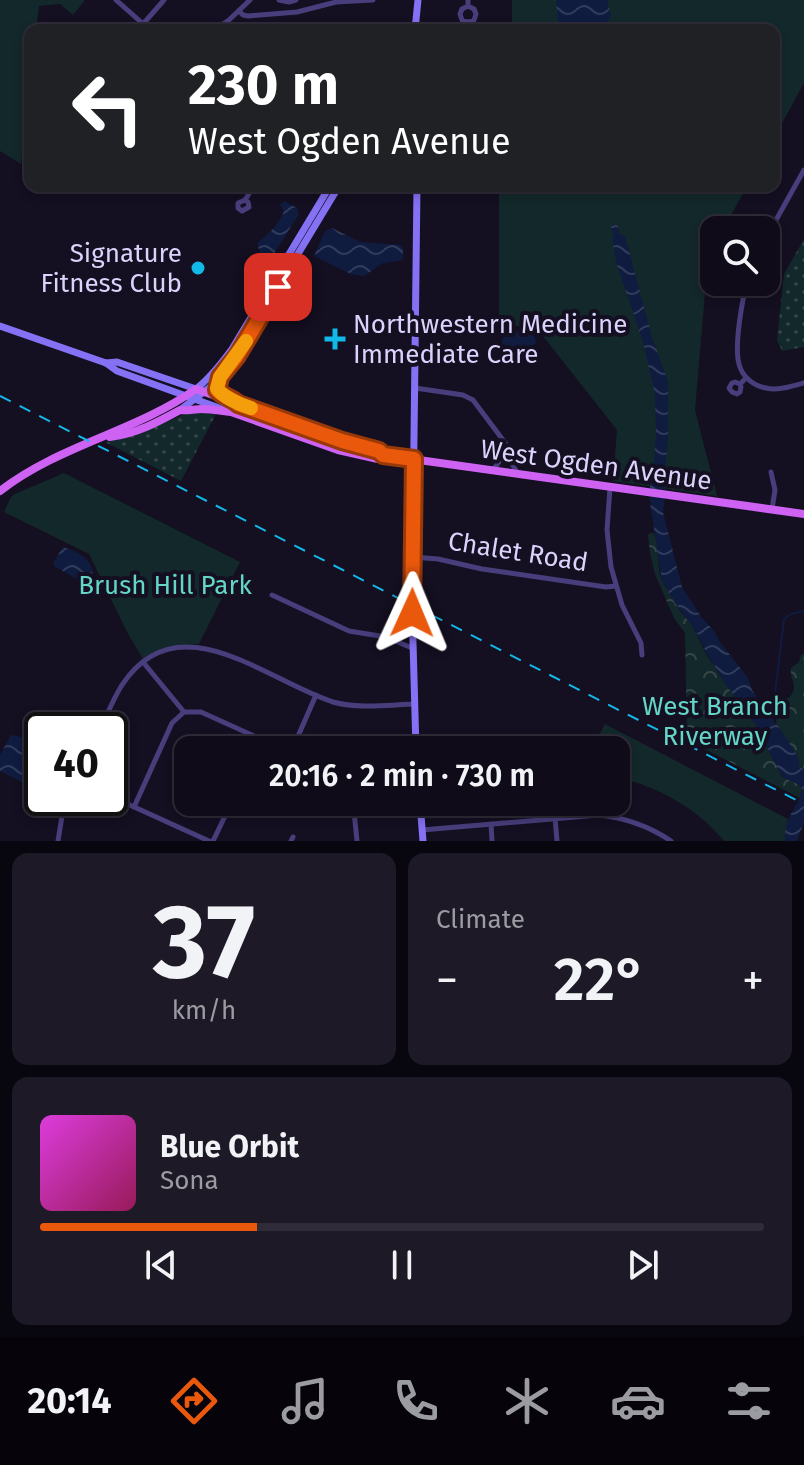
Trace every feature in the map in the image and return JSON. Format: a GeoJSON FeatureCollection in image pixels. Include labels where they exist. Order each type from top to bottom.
{"type":"FeatureCollection","features":[{"type":"Feature","properties":{"kind":"main road","name":"West Ogden Avenue"},"geometry":{"type":"LineString","coordinates":[[196,394],[238,404],[379,451],[383,455],[804,514]]}},
{"type":"Feature","properties":{"kind":"main road"},"geometry":{"type":"LineString","coordinates":[[0,491],[29,470],[59,455],[151,417],[196,394]]}},
{"type":"Feature","properties":{"kind":"main road"},"geometry":{"type":"LineString","coordinates":[[98,439],[123,436],[180,410],[231,412]]}},
{"type":"Feature","properties":{"kind":"main road","name":"West Ogden Avenue"},"geometry":{"type":"LineString","coordinates":[[231,412],[350,453],[378,459],[383,455]]}},
{"type":"Feature","properties":{"kind":"street"},"geometry":{"type":"LineString","coordinates":[[116,0],[143,24],[164,0]]}},
{"type":"Feature","properties":{"kind":"street"},"geometry":{"type":"LineString","coordinates":[[222,24],[250,0]]}},
{"type":"Feature","properties":{"kind":"street"},"geometry":{"type":"LineString","coordinates":[[279,0],[296,0]]}},
{"type":"Feature","properties":{"kind":"street"},"geometry":{"type":"LineString","coordinates":[[239,11],[248,16],[297,12],[340,1],[373,0]]}},
{"type":"Feature","properties":{"kind":"street"},"geometry":{"type":"LineString","coordinates":[[416,24],[418,0]]}},
{"type":"Feature","properties":{"kind":"street"},"geometry":{"type":"LineString","coordinates":[[778,216],[804,170]]}},
{"type":"Feature","properties":{"kind":"street"},"geometry":{"type":"LineString","coordinates":[[245,200],[250,192]]}},
{"type":"Feature","properties":{"kind":"street"},"geometry":{"type":"LineString","coordinates":[[196,394],[220,377],[241,349],[329,192]]}},
{"type":"Feature","properties":{"kind":"street"},"geometry":{"type":"LineString","coordinates":[[180,410],[232,349],[329,192]]}},
{"type":"Feature","properties":{"kind":"street"},"geometry":{"type":"LineString","coordinates":[[415,736],[412,648],[417,192]]}},
{"type":"Feature","properties":{"kind":"street"},"geometry":{"type":"LineString","coordinates":[[744,296],[738,355],[746,378],[769,389],[804,383]]}},
{"type":"Feature","properties":{"kind":"street"},"geometry":{"type":"LineString","coordinates":[[0,326],[106,363],[117,362],[196,394],[231,412]]}},
{"type":"Feature","properties":{"kind":"street"},"geometry":{"type":"LineString","coordinates":[[220,377],[217,390],[238,404]]}},
{"type":"Feature","properties":{"kind":"street"},"geometry":{"type":"LineString","coordinates":[[740,384],[746,378]]}},
{"type":"Feature","properties":{"kind":"street"},"geometry":{"type":"LineString","coordinates":[[414,388],[471,398],[501,436],[517,474]]}},
{"type":"Feature","properties":{"kind":"street"},"geometry":{"type":"LineString","coordinates":[[493,470],[508,451]]}},
{"type":"Feature","properties":{"kind":"street"},"geometry":{"type":"LineString","coordinates":[[771,472],[775,490],[772,509]]}},
{"type":"Feature","properties":{"kind":"street"},"geometry":{"type":"LineString","coordinates":[[610,487],[607,543],[616,586],[641,643],[642,655]]}},
{"type":"Feature","properties":{"kind":"street","name":"Chalet Road"},"geometry":{"type":"LineString","coordinates":[[413,557],[606,587],[616,586]]}},
{"type":"Feature","properties":{"kind":"street"},"geometry":{"type":"LineString","coordinates":[[272,595],[349,631],[386,637],[412,648]]}},
{"type":"Feature","properties":{"kind":"street"},"geometry":{"type":"LineString","coordinates":[[108,712],[119,689],[143,662],[174,649],[192,647],[226,654],[316,695],[349,705],[413,704]]}},
{"type":"Feature","properties":{"kind":"street"},"geometry":{"type":"LineString","coordinates":[[143,662],[184,712]]}},
{"type":"Feature","properties":{"kind":"street"},"geometry":{"type":"LineString","coordinates":[[298,736],[316,695]]}},
{"type":"Feature","properties":{"kind":"street"},"geometry":{"type":"LineString","coordinates":[[134,807],[172,723],[184,712],[201,712],[254,736]]}},
{"type":"Feature","properties":{"kind":"street"},"geometry":{"type":"LineString","coordinates":[[128,804],[211,841],[225,816]]}},
{"type":"Feature","properties":{"kind":"street"},"geometry":{"type":"LineString","coordinates":[[422,830],[591,815],[619,818],[652,829],[671,841]]}},
{"type":"Feature","properties":{"kind":"street"},"geometry":{"type":"LineString","coordinates":[[58,841],[62,816]]}},
{"type":"Feature","properties":{"kind":"street"},"geometry":{"type":"LineString","coordinates":[[354,816],[357,841]]}},
{"type":"Feature","properties":{"kind":"street"},"geometry":{"type":"LineString","coordinates":[[421,816],[423,841]]}},
{"type":"Feature","properties":{"kind":"street"},"geometry":{"type":"LineString","coordinates":[[555,818],[557,841]]}},
{"type":"Feature","properties":{"kind":"street"},"geometry":{"type":"LineString","coordinates":[[491,824],[492,841]]}},
{"type":"Feature","properties":{"kind":"green space"},"geometry":{"type":"Polygon","coordinates":[[[0,0],[85,0],[73,15],[60,4],[39,6],[37,24],[24,24],[24,137],[21,164],[0,151],[0,0]]]}},
{"type":"Feature","properties":{"kind":"green space"},"geometry":{"type":"Polygon","coordinates":[[[512,0],[804,0],[804,83],[780,127],[780,24],[512,24],[512,0]]]}},
{"type":"Feature","properties":{"kind":"green space"},"geometry":{"type":"Polygon","coordinates":[[[499,192],[744,192],[731,216],[700,216],[700,296],[705,296],[695,410],[717,496],[613,481],[617,430],[535,326],[499,326],[499,192]]]}},
{"type":"Feature","properties":{"kind":"green space"},"geometry":{"type":"Polygon","coordinates":[[[804,239],[804,347],[782,351],[777,340],[784,274],[804,239]]]}},
{"type":"Feature","properties":{"kind":"green space"},"geometry":{"type":"Polygon","coordinates":[[[187,413],[216,414],[181,481],[105,442],[136,435],[187,413]]]}},
{"type":"Feature","properties":{"kind":"green space","name":"Brush Hill Park"},"geometry":{"type":"Polygon","coordinates":[[[64,473],[240,562],[199,644],[170,648],[143,659],[89,554],[4,512],[15,494],[64,473]]]}},
{"type":"Feature","properties":{"kind":"green space","name":"West Branch Riverway"},"geometry":{"type":"Polygon","coordinates":[[[650,533],[654,533],[658,546],[662,581],[692,625],[726,685],[756,725],[782,777],[802,788],[800,798],[687,740],[685,633],[674,618],[655,574],[650,553],[650,533]]]}},
{"type":"Feature","properties":{"kind":"green space"},"geometry":{"type":"Polygon","coordinates":[[[804,653],[804,769],[798,767],[799,761],[776,724],[780,697],[789,698],[794,690],[791,668],[804,653]]]}},
{"type":"Feature","properties":{"kind":"green space"},"geometry":{"type":"Polygon","coordinates":[[[605,724],[628,736],[599,736],[605,724]]]}},
{"type":"Feature","properties":{"kind":"green space"},"geometry":{"type":"Polygon","coordinates":[[[630,737],[788,819],[785,841],[724,841],[689,809],[631,781],[630,737]]]}},
{"type":"Feature","properties":{"kind":"water"},"geometry":{"type":"Polygon","coordinates":[[[556,0],[607,0],[611,16],[605,24],[558,24],[556,0]]]}},
{"type":"Feature","properties":{"kind":"water"},"geometry":{"type":"Polygon","coordinates":[[[284,201],[297,208],[299,214],[260,275],[254,271],[260,253],[257,243],[279,221],[284,211],[280,205],[284,201]]]}},
{"type":"Feature","properties":{"kind":"water"},"geometry":{"type":"Polygon","coordinates":[[[617,224],[620,234],[625,236],[652,337],[668,381],[663,512],[682,587],[748,678],[752,690],[796,753],[798,767],[804,769],[804,822],[797,841],[785,841],[785,830],[802,788],[782,777],[756,725],[726,685],[694,628],[662,581],[650,503],[656,433],[655,394],[642,339],[616,262],[611,226],[617,224]]]}},
{"type":"Feature","properties":{"kind":"water"},"geometry":{"type":"Polygon","coordinates":[[[332,228],[360,242],[400,245],[403,259],[383,263],[364,276],[351,274],[314,256],[325,231],[332,228]]]}},
{"type":"Feature","properties":{"kind":"water"},"geometry":{"type":"Polygon","coordinates":[[[507,331],[526,333],[535,337],[536,343],[506,362],[502,346],[507,331]]]}},
{"type":"Feature","properties":{"kind":"water"},"geometry":{"type":"Polygon","coordinates":[[[63,547],[86,559],[92,568],[91,581],[82,582],[54,566],[63,547]]]}},
{"type":"Feature","properties":{"kind":"water"},"geometry":{"type":"Polygon","coordinates":[[[11,735],[24,738],[24,783],[0,771],[0,755],[11,735]]]}},
{"type":"Feature","properties":{"kind":"waterway"},"geometry":{"type":"LineString","coordinates":[[772,719],[784,619],[804,611]]}},
{"type":"Feature","properties":{"kind":"railway"},"geometry":{"type":"LineString","coordinates":[[0,396],[804,804]]}},
{"type":"Feature","properties":{"kind":"slow traffic"},"geometry":{"type":"LineString","coordinates":[[246,341],[220,377],[217,390],[238,404],[251,408]]}},
{"type":"Feature","properties":{"kind":"place","name":"Signature Fitness Club"},"geometry":{"type":"Point","coordinates":[198,268]}},
{"type":"Feature","properties":{"kind":"place","name":"Northwestern Medicine Immediate Care"},"geometry":{"type":"Point","coordinates":[335,339]}},
{"type":"Feature","properties":{"kind":"route"},"geometry":{"type":"LineString","coordinates":[[278,287],[237,356],[220,377],[217,390],[238,404],[356,446],[379,451],[383,455],[414,459],[412,613]]}}]}
